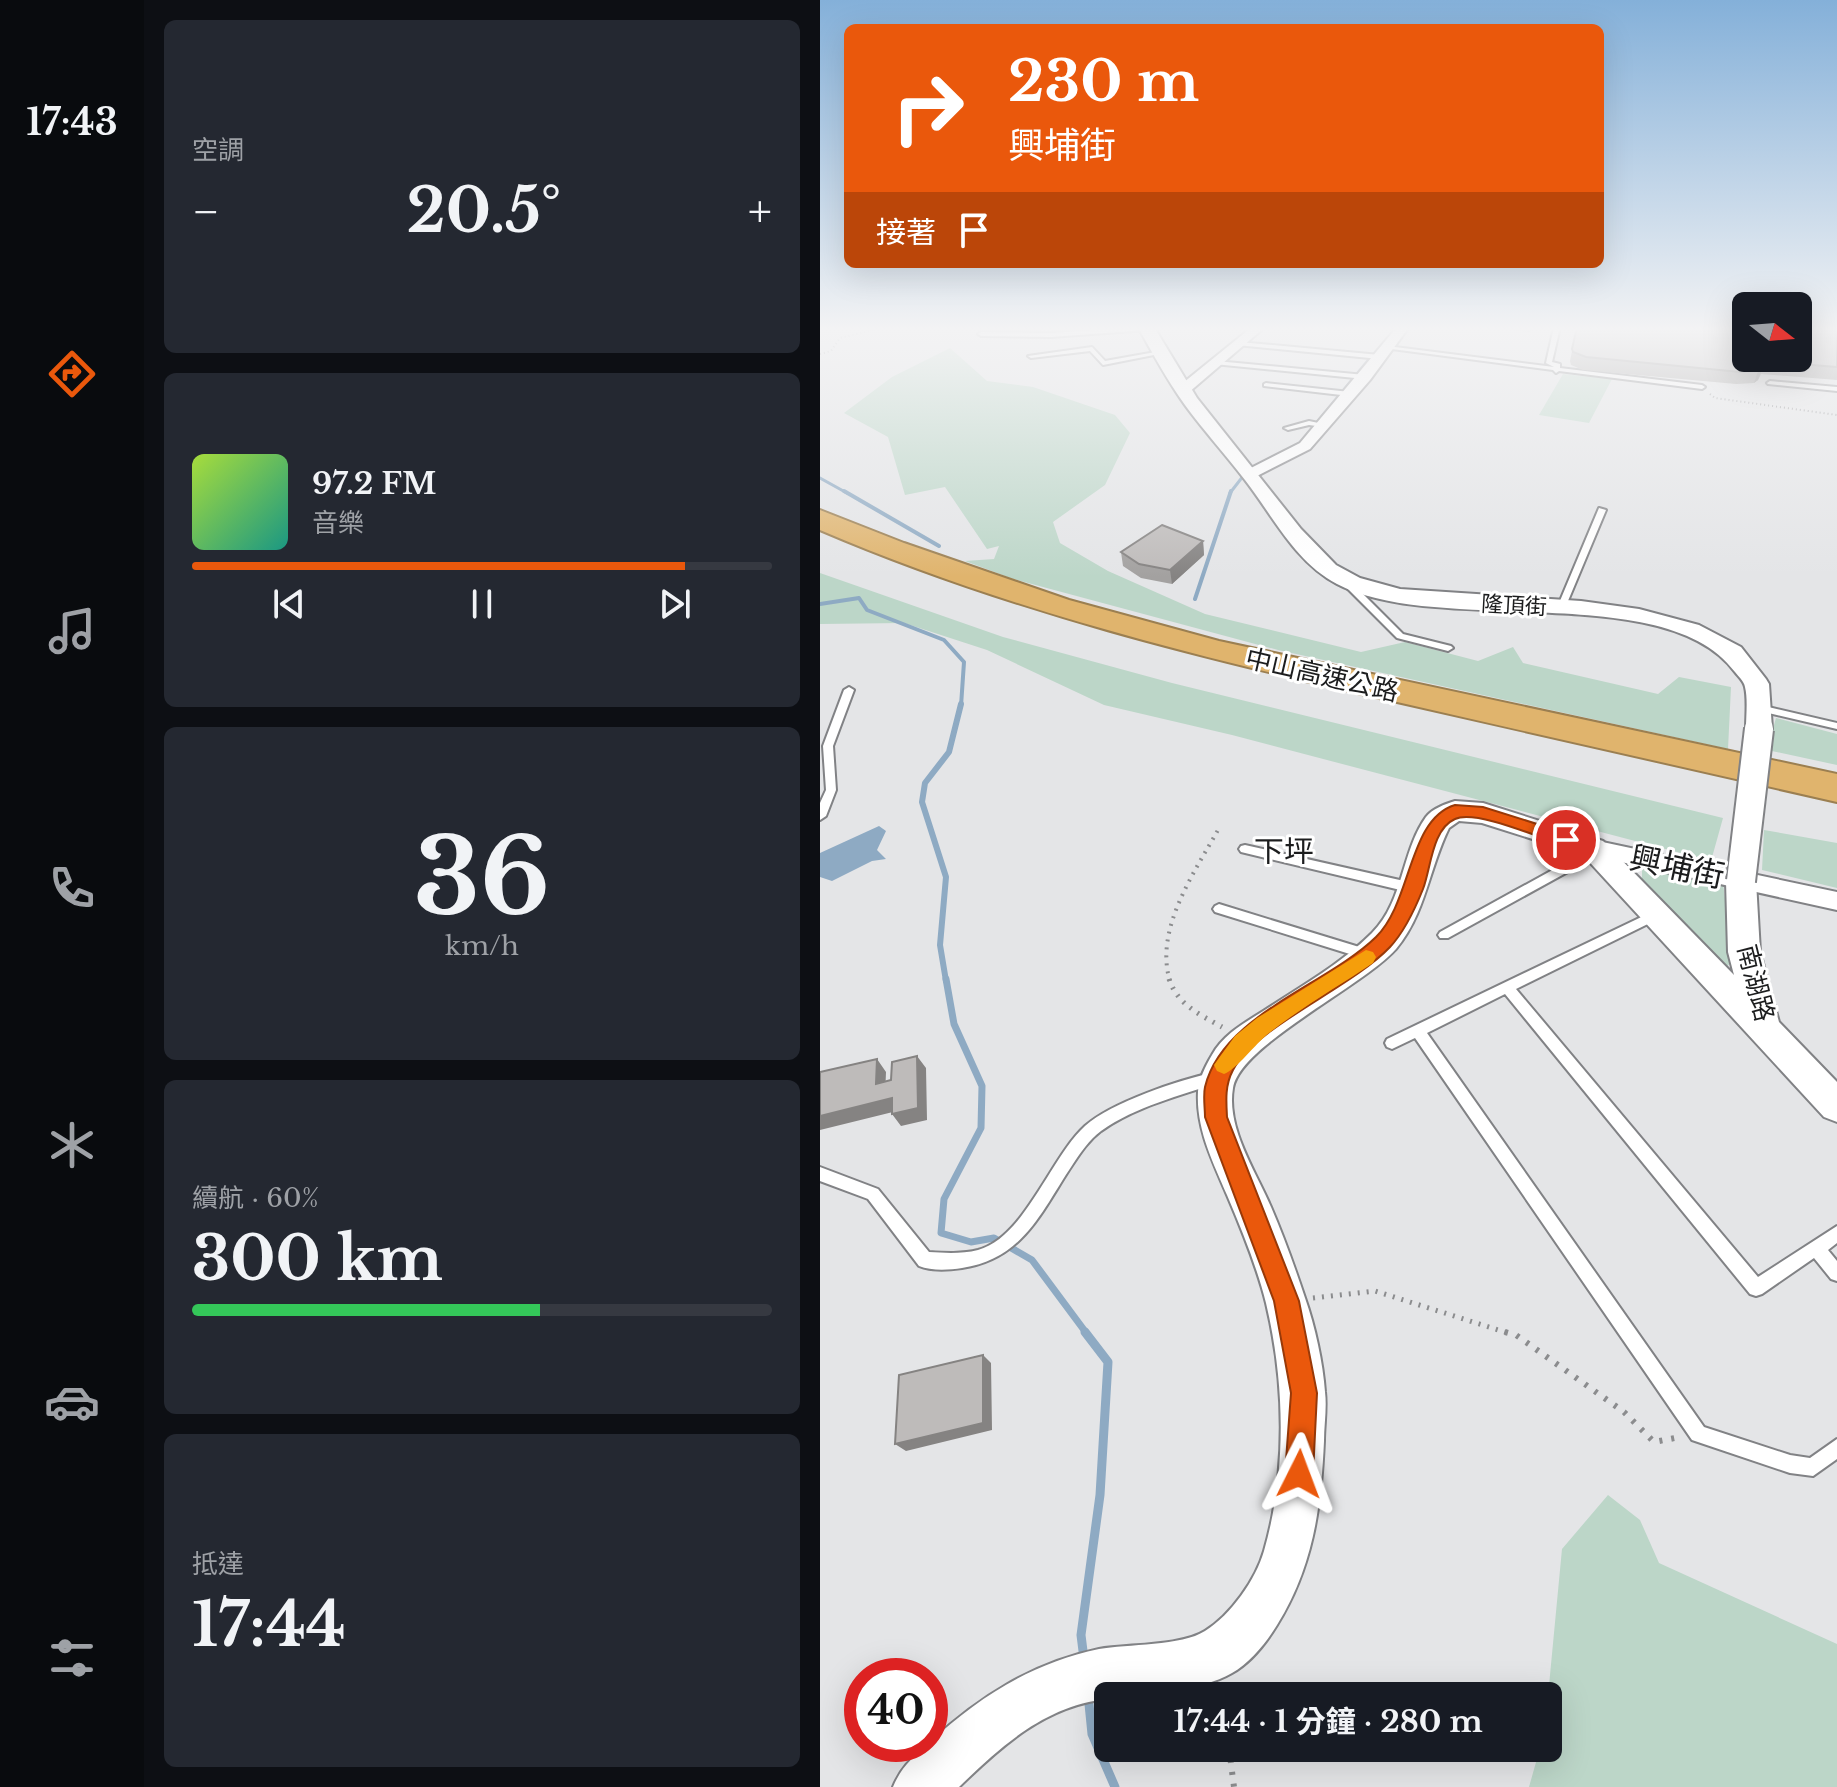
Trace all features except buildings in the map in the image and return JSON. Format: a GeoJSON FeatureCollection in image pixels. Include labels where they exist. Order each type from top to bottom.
{"type":"FeatureCollection","features":[{"type":"Feature","properties":{"kind":"highway","name":"中山高速公路"},"geometry":{"type":"LineString","coordinates":[[820,519],[893,550],[1057,607],[1214,650],[1837,788]]}},
{"type":"Feature","properties":{"kind":"highway","name":"中山高速公路"},"geometry":{"type":"LineString","coordinates":[[820,549],[865,570],[948,599],[1133,655],[1480,739],[1837,818]]}},
{"type":"Feature","properties":{"kind":"street","name":"隆頂街"},"geometry":{"type":"LineString","coordinates":[[1199,410],[1309,550],[1325,567],[1341,577],[1370,589],[1412,597],[1647,616],[1696,630],[1731,652],[1756,679],[1762,719]]}},
{"type":"Feature","properties":{"kind":"street"},"geometry":{"type":"LineString","coordinates":[[1247,470],[1305,446],[1318,424],[1332,410]]}},
{"type":"Feature","properties":{"kind":"street","name":"南湖路"},"geometry":{"type":"LineString","coordinates":[[1762,719],[1741,881],[1744,952],[1764,1027],[1837,1106]]}},
{"type":"Feature","properties":{"kind":"street","name":"興埔街"},"geometry":{"type":"LineString","coordinates":[[920,1787],[993,1721],[1017,1705],[1086,1678],[1146,1670],[1216,1655],[1249,1625],[1277,1581],[1288,1551],[1298,1500],[1304,1393],[1286,1301],[1216,1117],[1215,1088],[1225,1063],[1242,1043],[1369,955],[1398,922],[1414,889],[1438,821],[1455,811],[1483,813],[1593,848],[1837,901]]}},
{"type":"Feature","properties":{"kind":"street"},"geometry":{"type":"LineString","coordinates":[[1593,848],[1764,1027]]}},
{"type":"Feature","properties":{"kind":"lane"},"geometry":{"type":"LineString","coordinates":[[1288,428],[1318,424]]}},
{"type":"Feature","properties":{"kind":"lane"},"geometry":{"type":"LineString","coordinates":[[1561,608],[1602,510]]}},
{"type":"Feature","properties":{"kind":"lane"},"geometry":{"type":"LineString","coordinates":[[1341,577],[1400,636],[1448,648]]}},
{"type":"Feature","properties":{"kind":"lane"},"geometry":{"type":"LineString","coordinates":[[820,816],[824,813],[831,790],[828,746],[849,690]]}},
{"type":"Feature","properties":{"kind":"lane"},"geometry":{"type":"LineString","coordinates":[[1762,719],[1837,726]]}},
{"type":"Feature","properties":{"kind":"lane"},"geometry":{"type":"LineString","coordinates":[[1444,935],[1571,865],[1593,848]]}},
{"type":"Feature","properties":{"kind":"lane"},"geometry":{"type":"LineString","coordinates":[[1245,849],[1414,889]]}},
{"type":"Feature","properties":{"kind":"lane"},"geometry":{"type":"LineString","coordinates":[[1219,909],[1369,955]]}},
{"type":"Feature","properties":{"kind":"lane"},"geometry":{"type":"LineString","coordinates":[[1392,1043],[1656,915]]}},
{"type":"Feature","properties":{"kind":"lane"},"geometry":{"type":"LineString","coordinates":[[1507,987],[1756,1288],[1837,1234]]}},
{"type":"Feature","properties":{"kind":"lane"},"geometry":{"type":"LineString","coordinates":[[1418,1031],[1698,1434],[1790,1464],[1813,1467],[1837,1448]]}},
{"type":"Feature","properties":{"kind":"lane"},"geometry":{"type":"LineString","coordinates":[[820,1174],[873,1194],[925,1260],[956,1263],[989,1257],[1004,1248],[1078,1145],[1096,1126],[1191,1083],[1219,1077]]}},
{"type":"Feature","properties":{"kind":"lane"},"geometry":{"type":"LineString","coordinates":[[1816,1248],[1837,1273]]}},
{"type":"Feature","properties":{"kind":"path"},"geometry":{"type":"LineString","coordinates":[[1804,410],[1837,415]]}},
{"type":"Feature","properties":{"kind":"path"},"geometry":{"type":"LineString","coordinates":[[1218,830],[1177,905],[1164,956],[1174,988],[1188,1008],[1239,1035],[1242,1043]]}},
{"type":"Feature","properties":{"kind":"path"},"geometry":{"type":"LineString","coordinates":[[1286,1301],[1375,1291],[1516,1335],[1624,1412],[1654,1442],[1698,1434]]}},
{"type":"Feature","properties":{"kind":"path"},"geometry":{"type":"LineString","coordinates":[[1231,1762],[1234,1787]]}},
{"type":"Feature","properties":{"kind":"green space"},"geometry":{"type":"Polygon","coordinates":[[[847,410],[1102,410],[1115,415],[1130,433],[1105,485],[1053,522],[1060,543],[1108,571],[1205,614],[1361,652],[1405,642],[1478,661],[1513,647],[1523,663],[1658,694],[1679,677],[1731,687],[1728,749],[1278,650],[1013,579],[965,561],[994,559],[999,546],[987,549],[945,487],[905,495],[888,437],[844,413],[847,410]]]}},
{"type":"Feature","properties":{"kind":"green space"},"geometry":{"type":"Polygon","coordinates":[[[1542,410],[1596,410],[1589,423],[1539,415],[1542,410]]]}},
{"type":"Feature","properties":{"kind":"green space"},"geometry":{"type":"Polygon","coordinates":[[[820,573],[1003,637],[1172,683],[1723,818],[1711,861],[1232,735],[1104,705],[987,650],[904,623],[820,624],[820,573]]]}},
{"type":"Feature","properties":{"kind":"green space"},"geometry":{"type":"Polygon","coordinates":[[[1776,718],[1837,734],[1837,765],[1767,750],[1776,718]]]}},
{"type":"Feature","properties":{"kind":"green space"},"geometry":{"type":"Polygon","coordinates":[[[1764,830],[1837,843],[1837,888],[1762,870],[1764,830]]]}},
{"type":"Feature","properties":{"kind":"green space"},"geometry":{"type":"Polygon","coordinates":[[[1642,869],[1723,883],[1733,961],[1725,968],[1715,966],[1642,879],[1642,869]]]}},
{"type":"Feature","properties":{"kind":"green space"},"geometry":{"type":"Polygon","coordinates":[[[1608,1495],[1640,1520],[1659,1563],[1837,1644],[1837,1787],[1529,1787],[1536,1762],[1562,1762],[1562,1682],[1549,1682],[1562,1549],[1608,1495]]]}},
{"type":"Feature","properties":{"kind":"water"},"geometry":{"type":"Polygon","coordinates":[[[879,826],[886,831],[877,850],[886,859],[872,861],[832,881],[820,877],[820,853],[879,826]]]}},
{"type":"Feature","properties":{"kind":"waterway"},"geometry":{"type":"LineString","coordinates":[[1305,437],[1327,410]]}},
{"type":"Feature","properties":{"kind":"waterway"},"geometry":{"type":"LineString","coordinates":[[1257,465],[1293,447]]}},
{"type":"Feature","properties":{"kind":"waterway"},"geometry":{"type":"LineString","coordinates":[[1231,492],[1247,471]]}},
{"type":"Feature","properties":{"kind":"waterway"},"geometry":{"type":"LineString","coordinates":[[820,478],[847,493]]}},
{"type":"Feature","properties":{"kind":"waterway"},"geometry":{"type":"LineString","coordinates":[[844,491],[939,546]]}},
{"type":"Feature","properties":{"kind":"waterway"},"geometry":{"type":"LineString","coordinates":[[1195,599],[1231,492]]}},
{"type":"Feature","properties":{"kind":"waterway"},"geometry":{"type":"LineString","coordinates":[[820,604],[859,598],[867,610],[944,640],[964,662],[961,706]]}},
{"type":"Feature","properties":{"kind":"waterway"},"geometry":{"type":"LineString","coordinates":[[946,981],[940,945],[946,877],[922,802],[925,783],[949,752],[961,704]]}},
{"type":"Feature","properties":{"kind":"waterway"},"geometry":{"type":"LineString","coordinates":[[946,979],[954,1024],[982,1086],[981,1128],[944,1199],[941,1233],[971,1242],[994,1238],[1032,1260],[1087,1334]]}},
{"type":"Feature","properties":{"kind":"waterway"},"geometry":{"type":"LineString","coordinates":[[1084,1659],[1081,1635],[1100,1495],[1108,1362],[1085,1332]]}},
{"type":"Feature","properties":{"kind":"waterway"},"geometry":{"type":"LineString","coordinates":[[1088,1694],[1092,1734],[1115,1787]]}},
{"type":"Feature","properties":{"kind":"slow traffic"},"geometry":{"type":"LineString","coordinates":[[1224,1065],[1242,1043],[1265,1025],[1366,957]]}},
{"type":"Feature","properties":{"kind":"district","name":"下坪"},"geometry":{"type":"Point","coordinates":[1284,852]}},
{"type":"Feature","properties":{"kind":"route"},"geometry":{"type":"LineString","coordinates":[[1299,1474],[1304,1393],[1286,1301],[1216,1117],[1215,1088],[1225,1063],[1242,1043],[1265,1025],[1342,976],[1384,941],[1398,922],[1414,889],[1438,821],[1455,811],[1483,813],[1566,840]]}}]}
